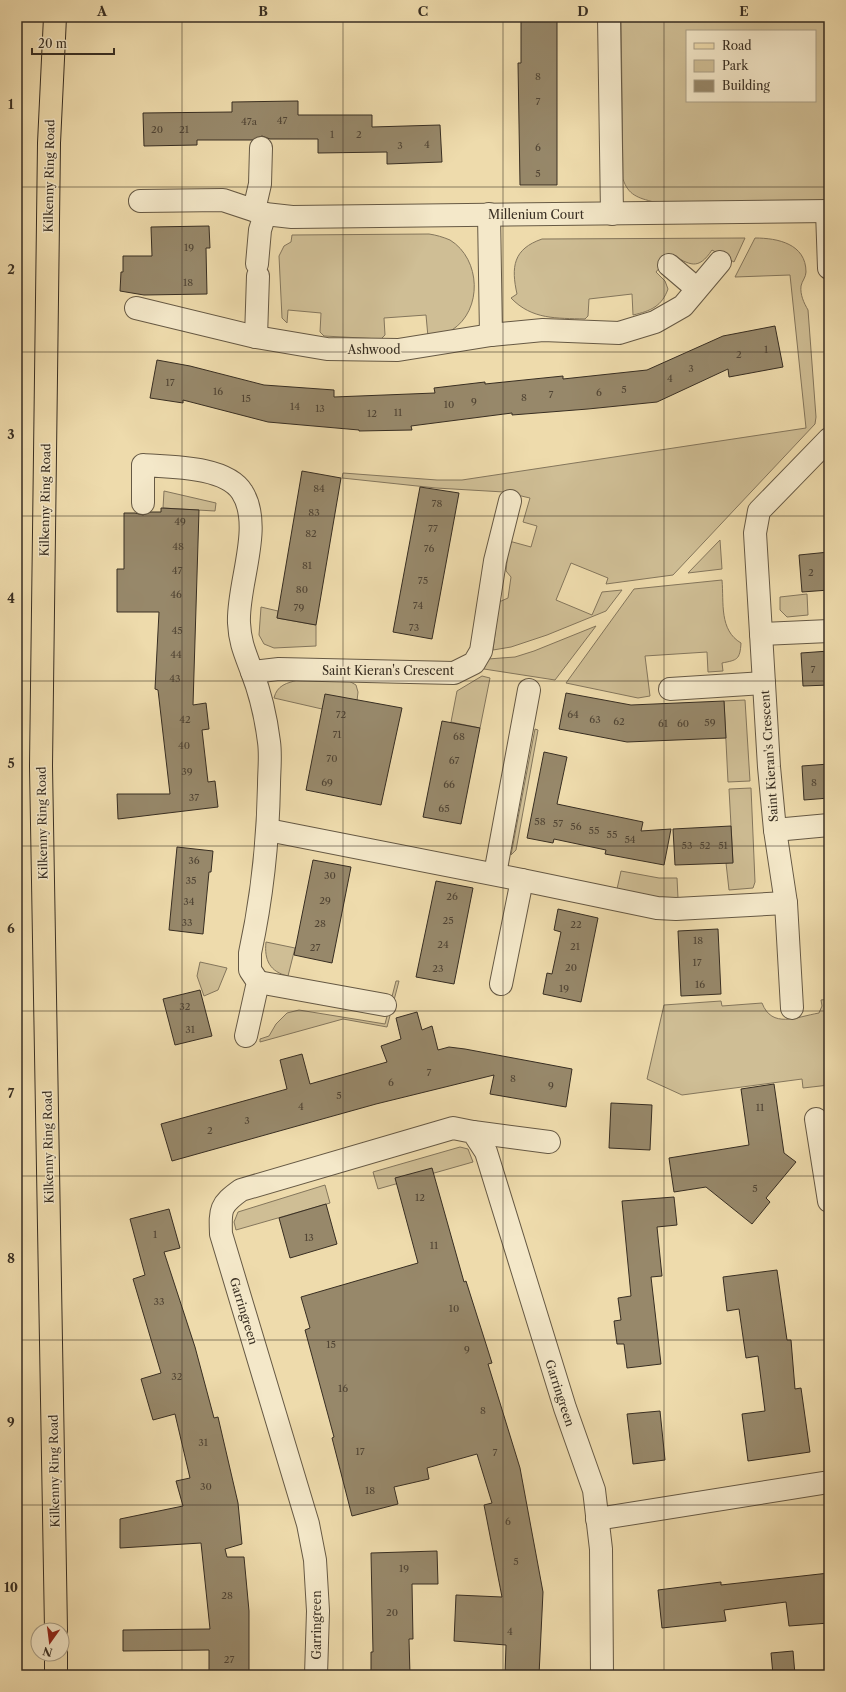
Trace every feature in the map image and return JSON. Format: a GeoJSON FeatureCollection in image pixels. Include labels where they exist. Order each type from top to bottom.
{"type":"FeatureCollection","features":[{"type":"Feature","properties":{"kind":"main road","name":"Kilkenny Ring Road"},"geometry":{"type":"LineString","coordinates":[[55,17],[49,143],[40,766],[56,1622]]}},
{"type":"Feature","properties":{"kind":"main road"},"geometry":{"type":"LineString","coordinates":[[56,1662],[56,1675]]}},
{"type":"Feature","properties":{"kind":"street"},"geometry":{"type":"LineString","coordinates":[[609,17],[612,214]]}},
{"type":"Feature","properties":{"kind":"street"},"geometry":{"type":"LineString","coordinates":[[256,337],[261,148]]}},
{"type":"Feature","properties":{"kind":"street"},"geometry":{"type":"LineString","coordinates":[[140,201],[223,200],[259,212]]}},
{"type":"Feature","properties":{"kind":"street"},"geometry":{"type":"LineString","coordinates":[[828,211],[829,268]]}},
{"type":"Feature","properties":{"kind":"street","name":"Millenium Court"},"geometry":{"type":"LineString","coordinates":[[259,212],[292,217],[828,211]]}},
{"type":"Feature","properties":{"kind":"street"},"geometry":{"type":"LineString","coordinates":[[490,214],[491,335]]}},
{"type":"Feature","properties":{"kind":"street","name":"Ashwood"},"geometry":{"type":"LineString","coordinates":[[136,308],[256,337],[327,349],[398,350],[491,335],[543,330],[619,333],[655,322],[683,306],[696,288],[720,262]]}},
{"type":"Feature","properties":{"kind":"street"},"geometry":{"type":"LineString","coordinates":[[669,265],[696,288]]}},
{"type":"Feature","properties":{"kind":"street","name":"Saint Kieran's Crescent"},"geometry":{"type":"LineString","coordinates":[[792,1008],[786,903],[775,830],[769,767],[755,533],[759,511],[829,439]]}},
{"type":"Feature","properties":{"kind":"street"},"geometry":{"type":"LineString","coordinates":[[143,503],[143,465],[196,469],[225,478],[242,491],[249,505],[251,522],[238,621],[241,646],[252,672],[264,708],[270,745],[268,830],[250,953],[250,970],[258,982],[385,1005]]}},
{"type":"Feature","properties":{"kind":"street","name":"Saint Kieran's Crescent"},"geometry":{"type":"LineString","coordinates":[[252,672],[279,669],[454,673],[474,663],[481,651],[495,561],[510,501]]}},
{"type":"Feature","properties":{"kind":"street"},"geometry":{"type":"LineString","coordinates":[[761,634],[829,631]]}},
{"type":"Feature","properties":{"kind":"street","name":"Saint Kieran's Crescent"},"geometry":{"type":"LineString","coordinates":[[670,689],[764,683]]}},
{"type":"Feature","properties":{"kind":"street"},"geometry":{"type":"LineString","coordinates":[[495,874],[529,690]]}},
{"type":"Feature","properties":{"kind":"street","name":"Saint Kieran's Crescent"},"geometry":{"type":"LineString","coordinates":[[775,830],[829,825]]}},
{"type":"Feature","properties":{"kind":"street"},"geometry":{"type":"LineString","coordinates":[[268,830],[495,874],[656,908],[676,909],[786,903]]}},
{"type":"Feature","properties":{"kind":"street"},"geometry":{"type":"LineString","coordinates":[[501,984],[522,880]]}},
{"type":"Feature","properties":{"kind":"street"},"geometry":{"type":"LineString","coordinates":[[246,1036],[258,982]]}},
{"type":"Feature","properties":{"kind":"street"},"geometry":{"type":"LineString","coordinates":[[816,1119],[829,1201]]}},
{"type":"Feature","properties":{"kind":"street","name":"Garringreen"},"geometry":{"type":"LineString","coordinates":[[316,1675],[318,1611],[314,1553],[305,1516],[221,1234],[221,1214],[226,1200],[241,1190],[453,1128],[549,1142]]}},
{"type":"Feature","properties":{"kind":"street","name":"Garringreen"},"geometry":{"type":"LineString","coordinates":[[473,1132],[486,1152],[564,1408],[594,1490],[601,1549],[602,1675]]}},
{"type":"Feature","properties":{"kind":"street"},"geometry":{"type":"LineString","coordinates":[[597,1519],[829,1482]]}},
{"type":"Feature","properties":{"kind":"green space"},"geometry":{"type":"Polygon","coordinates":[[[621,17],[829,17],[829,201],[654,202],[634,195],[623,179],[621,17]]]}},
{"type":"Feature","properties":{"kind":"green space"},"geometry":{"type":"Polygon","coordinates":[[[429,234],[450,240],[468,259],[472,272],[474,285],[473,298],[469,310],[462,321],[452,330],[428,337],[426,315],[384,318],[385,335],[381,339],[324,336],[320,332],[321,313],[288,310],[287,323],[282,318],[279,256],[284,246],[291,242],[292,235],[429,234]]]}},
{"type":"Feature","properties":{"kind":"green space"},"geometry":{"type":"Polygon","coordinates":[[[745,238],[734,262],[712,250],[702,261],[693,264],[683,261],[671,254],[656,272],[665,281],[668,289],[663,300],[655,307],[633,315],[632,294],[589,299],[588,316],[585,319],[555,318],[536,314],[519,305],[511,298],[517,294],[514,275],[516,260],[525,248],[542,239],[745,238]]]}},
{"type":"Feature","properties":{"kind":"green space"},"geometry":{"type":"Polygon","coordinates":[[[755,238],[773,239],[789,244],[796,249],[805,262],[806,274],[802,284],[801,293],[808,310],[816,417],[815,424],[673,575],[606,584],[608,578],[571,563],[556,600],[592,615],[602,592],[622,590],[606,611],[547,635],[511,647],[493,650],[499,602],[508,598],[511,577],[506,571],[509,541],[531,547],[537,526],[523,522],[530,498],[504,492],[436,488],[342,478],[343,473],[437,480],[462,480],[806,428],[790,275],[735,277],[755,238]]]}},
{"type":"Feature","properties":{"kind":"green space"},"geometry":{"type":"Polygon","coordinates":[[[164,491],[216,503],[215,511],[163,508],[164,491]]]}},
{"type":"Feature","properties":{"kind":"green space"},"geometry":{"type":"Polygon","coordinates":[[[720,540],[722,569],[688,573],[720,540]]]}},
{"type":"Feature","properties":{"kind":"green space"},"geometry":{"type":"Polygon","coordinates":[[[722,580],[723,607],[726,623],[734,638],[741,643],[739,656],[734,660],[722,663],[723,671],[708,672],[707,652],[645,656],[650,696],[638,698],[566,683],[634,589],[722,580]]]}},
{"type":"Feature","properties":{"kind":"green space"},"geometry":{"type":"Polygon","coordinates":[[[807,594],[808,615],[787,617],[780,610],[780,597],[807,594]]]}},
{"type":"Feature","properties":{"kind":"green space"},"geometry":{"type":"Polygon","coordinates":[[[261,607],[278,611],[277,618],[316,625],[316,646],[274,648],[264,644],[259,635],[261,607]]]}},
{"type":"Feature","properties":{"kind":"green space"},"geometry":{"type":"Polygon","coordinates":[[[596,626],[555,680],[484,669],[488,659],[515,657],[596,626]]]}},
{"type":"Feature","properties":{"kind":"green space"},"geometry":{"type":"Polygon","coordinates":[[[482,676],[490,678],[480,728],[451,722],[457,691],[482,676]]]}},
{"type":"Feature","properties":{"kind":"green space"},"geometry":{"type":"Polygon","coordinates":[[[298,680],[349,681],[356,685],[358,692],[357,701],[322,709],[274,698],[280,687],[298,680]]]}},
{"type":"Feature","properties":{"kind":"green space"},"geometry":{"type":"Polygon","coordinates":[[[745,700],[750,781],[728,782],[724,701],[745,700]]]}},
{"type":"Feature","properties":{"kind":"green space"},"geometry":{"type":"Polygon","coordinates":[[[535,729],[538,730],[516,850],[511,855],[535,729]]]}},
{"type":"Feature","properties":{"kind":"green space"},"geometry":{"type":"Polygon","coordinates":[[[751,788],[755,882],[753,888],[729,890],[726,863],[733,862],[729,789],[751,788]]]}},
{"type":"Feature","properties":{"kind":"green space"},"geometry":{"type":"Polygon","coordinates":[[[621,871],[659,878],[677,878],[678,898],[661,898],[617,889],[621,871]]]}},
{"type":"Feature","properties":{"kind":"green space"},"geometry":{"type":"Polygon","coordinates":[[[266,942],[295,948],[288,976],[277,972],[267,960],[266,942]]]}},
{"type":"Feature","properties":{"kind":"green space"},"geometry":{"type":"Polygon","coordinates":[[[200,962],[227,968],[218,990],[204,996],[197,976],[200,962]]]}},
{"type":"Feature","properties":{"kind":"green space"},"geometry":{"type":"Polygon","coordinates":[[[396,981],[399,981],[387,1027],[343,1019],[260,1042],[260,1039],[269,1036],[276,1024],[287,1013],[299,1010],[385,1024],[396,981]]]}},
{"type":"Feature","properties":{"kind":"green space"},"geometry":{"type":"Polygon","coordinates":[[[829,999],[829,1085],[803,1088],[802,1079],[682,1095],[647,1079],[664,1005],[721,1001],[722,1006],[762,1003],[766,1011],[772,1016],[778,1019],[786,1019],[819,1013],[822,1006],[821,1000],[829,999]]]}},
{"type":"Feature","properties":{"kind":"green space"},"geometry":{"type":"Polygon","coordinates":[[[460,1147],[468,1149],[473,1162],[378,1189],[373,1172],[460,1147]]]}},
{"type":"Feature","properties":{"kind":"green space"},"geometry":{"type":"Polygon","coordinates":[[[325,1185],[330,1203],[236,1230],[234,1222],[238,1212],[325,1185]]]}},
{"type":"Feature","properties":{"kind":"building"},"geometry":{"type":"Polygon","coordinates":[[[521,17],[557,17],[557,185],[520,185],[518,63],[521,63],[521,17]]]}},
{"type":"Feature","properties":{"kind":"building"},"geometry":{"type":"Polygon","coordinates":[[[298,101],[298,115],[372,115],[372,127],[440,125],[442,162],[387,164],[387,152],[318,153],[318,139],[270,139],[262,136],[252,140],[197,140],[197,145],[144,146],[143,113],[232,112],[232,102],[298,101]]]}},
{"type":"Feature","properties":{"kind":"building"},"geometry":{"type":"Polygon","coordinates":[[[209,226],[210,248],[206,248],[207,294],[144,295],[120,291],[121,272],[123,272],[123,256],[152,256],[151,227],[209,226]]]}},
{"type":"Feature","properties":{"kind":"building"},"geometry":{"type":"Polygon","coordinates":[[[775,326],[783,367],[729,377],[728,369],[657,402],[512,415],[512,413],[411,426],[412,430],[359,431],[268,422],[183,400],[183,403],[150,398],[157,360],[190,366],[264,385],[334,390],[334,397],[435,393],[434,388],[485,382],[485,384],[563,376],[563,379],[647,370],[723,336],[775,326]]]}},
{"type":"Feature","properties":{"kind":"building"},"geometry":{"type":"Polygon","coordinates":[[[302,471],[341,478],[316,625],[277,618],[302,471]]]}},
{"type":"Feature","properties":{"kind":"building"},"geometry":{"type":"Polygon","coordinates":[[[420,487],[459,493],[432,639],[393,632],[420,487]]]}},
{"type":"Feature","properties":{"kind":"building"},"geometry":{"type":"Polygon","coordinates":[[[161,508],[199,510],[193,705],[206,703],[209,729],[202,730],[208,782],[215,781],[218,807],[118,819],[117,794],[170,794],[158,690],[155,689],[159,612],[117,612],[117,569],[124,569],[124,513],[143,515],[151,512],[161,512],[161,508]]]}},
{"type":"Feature","properties":{"kind":"building"},"geometry":{"type":"Polygon","coordinates":[[[829,552],[829,590],[802,592],[799,555],[829,552]]]}},
{"type":"Feature","properties":{"kind":"building"},"geometry":{"type":"Polygon","coordinates":[[[829,651],[829,685],[803,686],[801,653],[829,651]]]}},
{"type":"Feature","properties":{"kind":"building"},"geometry":{"type":"Polygon","coordinates":[[[566,693],[631,705],[724,701],[726,738],[627,742],[559,729],[566,693]]]}},
{"type":"Feature","properties":{"kind":"building"},"geometry":{"type":"Polygon","coordinates":[[[325,694],[402,708],[381,805],[306,790],[325,694]]]}},
{"type":"Feature","properties":{"kind":"building"},"geometry":{"type":"Polygon","coordinates":[[[442,721],[480,728],[461,824],[423,817],[442,721]]]}},
{"type":"Feature","properties":{"kind":"building"},"geometry":{"type":"Polygon","coordinates":[[[544,752],[567,757],[557,804],[643,822],[641,831],[671,829],[664,865],[605,854],[606,850],[554,839],[553,843],[527,838],[544,752]]]}},
{"type":"Feature","properties":{"kind":"building"},"geometry":{"type":"Polygon","coordinates":[[[829,764],[829,798],[804,800],[802,766],[829,764]]]}},
{"type":"Feature","properties":{"kind":"building"},"geometry":{"type":"Polygon","coordinates":[[[731,826],[733,863],[675,865],[673,829],[731,826]]]}},
{"type":"Feature","properties":{"kind":"building"},"geometry":{"type":"Polygon","coordinates":[[[177,847],[213,851],[211,872],[209,872],[203,934],[169,930],[177,847]]]}},
{"type":"Feature","properties":{"kind":"building"},"geometry":{"type":"Polygon","coordinates":[[[313,860],[351,867],[332,963],[294,955],[313,860]]]}},
{"type":"Feature","properties":{"kind":"building"},"geometry":{"type":"Polygon","coordinates":[[[436,881],[473,888],[454,984],[416,977],[436,881]]]}},
{"type":"Feature","properties":{"kind":"building"},"geometry":{"type":"Polygon","coordinates":[[[558,909],[598,918],[581,1002],[543,994],[547,973],[552,974],[561,932],[554,930],[558,909]]]}},
{"type":"Feature","properties":{"kind":"building"},"geometry":{"type":"Polygon","coordinates":[[[718,929],[721,994],[681,996],[678,931],[718,929]]]}},
{"type":"Feature","properties":{"kind":"building"},"geometry":{"type":"Polygon","coordinates":[[[200,990],[212,1036],[175,1045],[163,999],[200,990]]]}},
{"type":"Feature","properties":{"kind":"building"},"geometry":{"type":"Polygon","coordinates":[[[417,1012],[422,1030],[432,1026],[438,1050],[449,1047],[465,1049],[572,1069],[566,1107],[490,1094],[494,1075],[376,1104],[172,1161],[161,1124],[287,1089],[280,1060],[302,1054],[310,1084],[387,1062],[381,1046],[401,1039],[396,1018],[417,1012]]]}},
{"type":"Feature","properties":{"kind":"building"},"geometry":{"type":"Polygon","coordinates":[[[774,1084],[784,1153],[796,1162],[766,1198],[770,1202],[752,1224],[706,1187],[674,1192],[669,1158],[749,1145],[741,1089],[774,1084]]]}},
{"type":"Feature","properties":{"kind":"building"},"geometry":{"type":"Polygon","coordinates":[[[611,1103],[652,1105],[650,1150],[609,1148],[611,1103]]]}},
{"type":"Feature","properties":{"kind":"building"},"geometry":{"type":"Polygon","coordinates":[[[432,1168],[464,1282],[466,1281],[492,1363],[488,1364],[520,1468],[543,1592],[539,1675],[505,1675],[506,1645],[454,1641],[456,1595],[502,1597],[484,1505],[492,1503],[477,1454],[427,1468],[429,1479],[394,1487],[398,1504],[352,1516],[332,1438],[334,1437],[305,1330],[310,1328],[301,1297],[418,1263],[395,1178],[432,1168]]]}},
{"type":"Feature","properties":{"kind":"building"},"geometry":{"type":"Polygon","coordinates":[[[674,1197],[677,1225],[657,1227],[662,1276],[651,1277],[661,1364],[627,1368],[624,1344],[617,1344],[614,1321],[621,1320],[618,1298],[631,1296],[622,1201],[674,1197]]]}},
{"type":"Feature","properties":{"kind":"building"},"geometry":{"type":"Polygon","coordinates":[[[326,1204],[337,1244],[290,1258],[279,1218],[326,1204]]]}},
{"type":"Feature","properties":{"kind":"building"},"geometry":{"type":"Polygon","coordinates":[[[169,1209],[180,1248],[164,1252],[195,1347],[214,1418],[218,1417],[238,1503],[242,1544],[225,1549],[227,1557],[244,1557],[249,1611],[249,1675],[209,1675],[209,1650],[123,1651],[123,1630],[210,1629],[201,1543],[120,1548],[120,1519],[183,1506],[176,1481],[190,1478],[175,1414],[153,1420],[141,1379],[161,1373],[133,1279],[145,1275],[130,1219],[169,1209]]]}},
{"type":"Feature","properties":{"kind":"building"},"geometry":{"type":"Polygon","coordinates":[[[777,1270],[787,1340],[791,1340],[795,1389],[801,1388],[810,1452],[748,1461],[742,1414],[765,1411],[758,1356],[746,1358],[739,1309],[727,1311],[723,1277],[777,1270]]]}},
{"type":"Feature","properties":{"kind":"building"},"geometry":{"type":"Polygon","coordinates":[[[660,1411],[665,1460],[633,1464],[627,1414],[660,1411]]]}},
{"type":"Feature","properties":{"kind":"building"},"geometry":{"type":"Polygon","coordinates":[[[437,1551],[438,1584],[412,1584],[413,1639],[409,1639],[410,1675],[371,1675],[371,1652],[373,1652],[371,1553],[437,1551]]]}},
{"type":"Feature","properties":{"kind":"building"},"geometry":{"type":"Polygon","coordinates":[[[829,1573],[829,1623],[789,1626],[786,1602],[724,1610],[726,1621],[662,1628],[658,1590],[721,1582],[721,1585],[829,1573]]]}},
{"type":"Feature","properties":{"kind":"building"},"geometry":{"type":"Polygon","coordinates":[[[793,1651],[795,1675],[773,1675],[771,1653],[793,1651]]]}}]}
